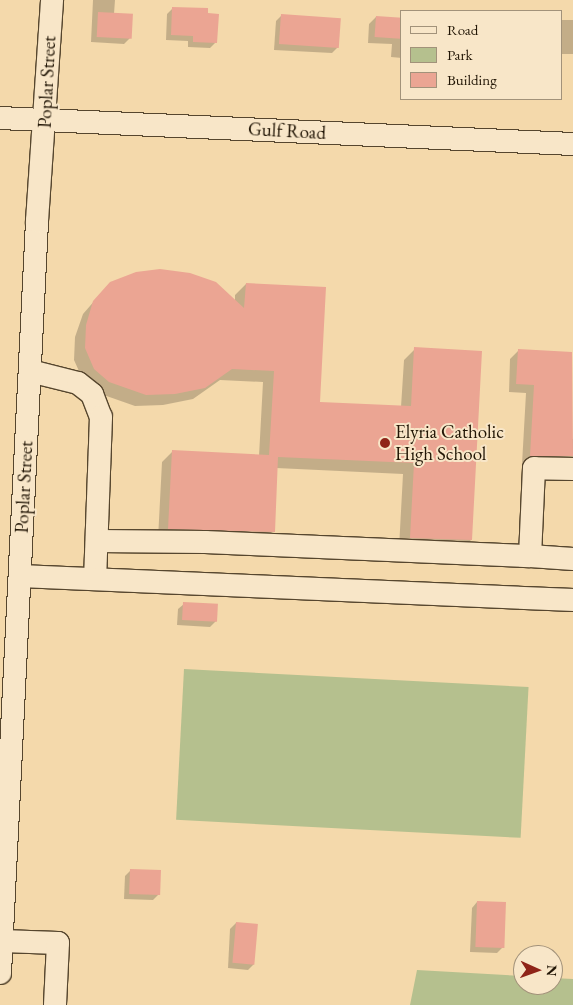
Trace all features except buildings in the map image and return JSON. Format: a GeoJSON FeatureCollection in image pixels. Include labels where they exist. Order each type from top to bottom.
{"type":"FeatureCollection","features":[{"type":"Feature","properties":{"kind":"street","name":"Poplar Street"},"geometry":{"type":"LineString","coordinates":[[0,973],[30,371],[52,0]]}},
{"type":"Feature","properties":{"kind":"street","name":"Gulf Road"},"geometry":{"type":"LineString","coordinates":[[0,118],[573,144]]}},
{"type":"Feature","properties":{"kind":"street"},"geometry":{"type":"LineString","coordinates":[[30,371],[78,383],[92,394],[98,409],[102,455],[95,579]]}},
{"type":"Feature","properties":{"kind":"street"},"geometry":{"type":"LineString","coordinates":[[530,556],[534,468],[573,469]]}},
{"type":"Feature","properties":{"kind":"street"},"geometry":{"type":"LineString","coordinates":[[97,541],[204,542],[573,558]]}},
{"type":"Feature","properties":{"kind":"street"},"geometry":{"type":"LineString","coordinates":[[20,576],[573,600]]}},
{"type":"Feature","properties":{"kind":"street"},"geometry":{"type":"LineString","coordinates":[[2,941],[58,943],[55,1005]]}},
{"type":"Feature","properties":{"kind":"green space"},"geometry":{"type":"Polygon","coordinates":[[[184,669],[529,687],[521,838],[176,820],[184,669]]]}},
{"type":"Feature","properties":{"kind":"green space"},"geometry":{"type":"Polygon","coordinates":[[[417,970],[513,975],[513,995],[563,995],[563,978],[573,979],[573,1005],[410,1005],[417,970]]]}},
{"type":"Feature","properties":{"kind":"place","name":"Elyria Catholic High School"},"geometry":{"type":"Point","coordinates":[385,443]}}]}
